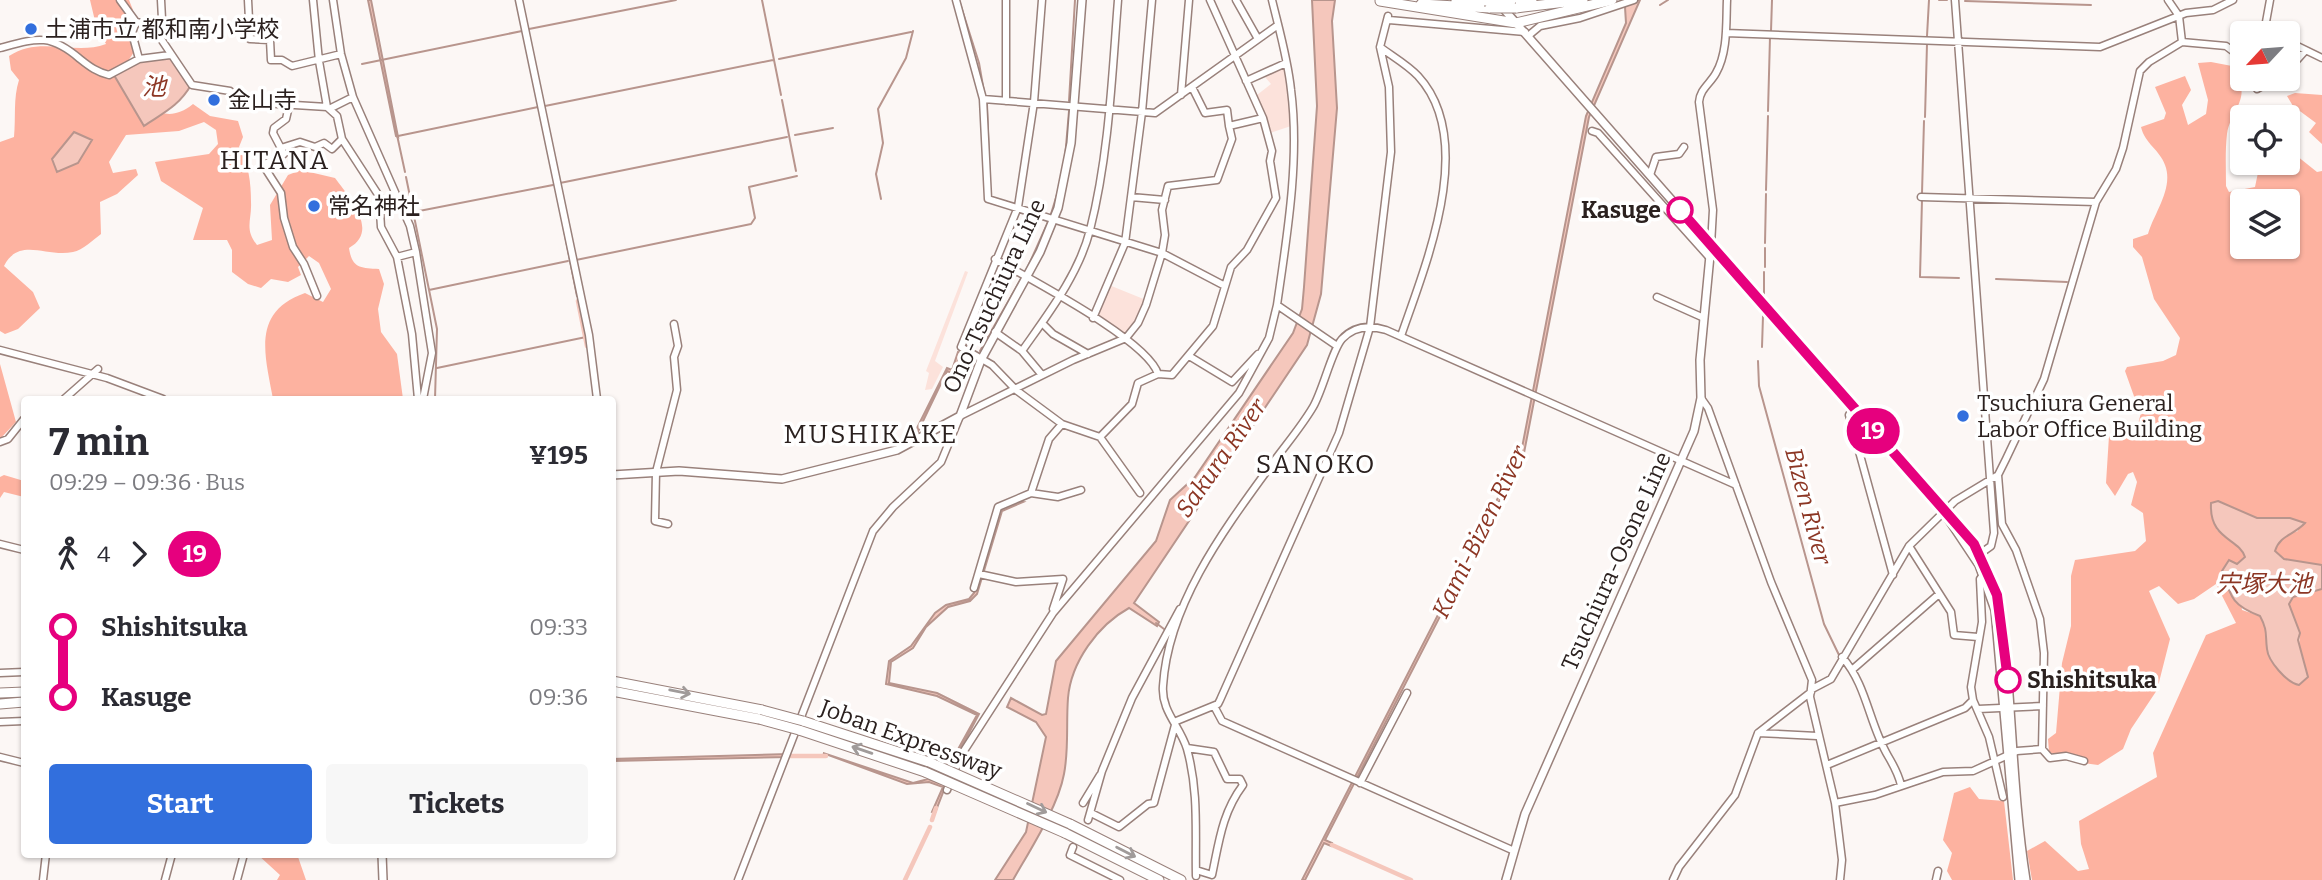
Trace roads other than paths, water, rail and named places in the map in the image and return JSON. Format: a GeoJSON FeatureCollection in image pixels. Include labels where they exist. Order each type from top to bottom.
{"type":"FeatureCollection","features":[{"type":"Feature","properties":{"kind":"highway"},"geometry":{"type":"LineString","coordinates":[[1456,0],[1487,5]]}},
{"type":"Feature","properties":{"kind":"highway"},"geometry":{"type":"LineString","coordinates":[[1514,4],[1532,0]]}},
{"type":"Feature","properties":{"kind":"highway"},"geometry":{"type":"LineString","coordinates":[[1375,1],[1487,5],[1583,0]]}},
{"type":"Feature","properties":{"kind":"highway"},"geometry":{"type":"LineString","coordinates":[[1375,1],[1516,23],[1615,3]]}},
{"type":"Feature","properties":{"kind":"highway","name":"Joban Expressway"},"geometry":{"type":"LineString","coordinates":[[616,682],[761,715],[925,772],[1067,828],[1158,880]]}},
{"type":"Feature","properties":{"kind":"highway"},"geometry":{"type":"LineString","coordinates":[[0,693],[21,692]]}},
{"type":"Feature","properties":{"kind":"highway","name":"Joban Expressway"},"geometry":{"type":"LineString","coordinates":[[616,692],[803,721],[929,762],[1181,880]]}},
{"type":"Feature","properties":{"kind":"highway"},"geometry":{"type":"LineString","coordinates":[[0,704],[21,702]]}},
{"type":"Feature","properties":{"kind":"main road","name":"Ono-Tsuchiura Line"},"geometry":{"type":"LineString","coordinates":[[616,475],[656,472],[782,479],[897,450],[946,426],[960,416],[981,360],[1027,277],[1054,219],[1067,171],[1082,0]]}},
{"type":"Feature","properties":{"kind":"main road"},"geometry":{"type":"LineString","coordinates":[[1497,0],[1943,511],[1978,556],[1993,583],[2002,615],[2020,880]]}},
{"type":"Feature","properties":{"kind":"main road","name":"Tsuchiura-Osone Line"},"geometry":{"type":"LineString","coordinates":[[1506,880],[1525,814],[1694,431],[1701,398],[1704,318],[1711,246]]}},
{"type":"Feature","properties":{"kind":"main road"},"geometry":{"type":"LineString","coordinates":[[1978,556],[1997,624],[2007,707]]}},
{"type":"Feature","properties":{"kind":"main road"},"geometry":{"type":"LineString","coordinates":[[2010,754],[2026,880]]}},
{"type":"Feature","properties":{"kind":"main road"},"geometry":{"type":"LineString","coordinates":[[382,858],[383,880]]}},
{"type":"Feature","properties":{"kind":"street"},"geometry":{"type":"LineString","coordinates":[[120,0],[136,22],[147,24],[155,30],[192,85],[230,91],[244,102],[289,106],[329,108],[353,97]]}},
{"type":"Feature","properties":{"kind":"street"},"geometry":{"type":"LineString","coordinates":[[147,24],[162,19],[161,0]]}},
{"type":"Feature","properties":{"kind":"street"},"geometry":{"type":"LineString","coordinates":[[248,0],[250,39],[270,40],[271,60],[282,60],[292,66],[341,54]]}},
{"type":"Feature","properties":{"kind":"street"},"geometry":{"type":"LineString","coordinates":[[313,0],[319,61],[329,108],[337,116],[342,139],[379,196],[381,227],[397,257],[412,334],[420,396]]}},
{"type":"Feature","properties":{"kind":"street"},"geometry":{"type":"LineString","coordinates":[[333,0],[341,54],[353,97],[410,226],[416,252],[432,353],[421,396]]}},
{"type":"Feature","properties":{"kind":"street"},"geometry":{"type":"LineString","coordinates":[[519,0],[589,335],[597,396]]}},
{"type":"Feature","properties":{"kind":"street"},"geometry":{"type":"LineString","coordinates":[[956,0],[983,99],[988,199],[1162,253],[1225,286]]}},
{"type":"Feature","properties":{"kind":"street"},"geometry":{"type":"LineString","coordinates":[[1006,0],[1006,101]]}},
{"type":"Feature","properties":{"kind":"street"},"geometry":{"type":"LineString","coordinates":[[1042,0],[1034,102],[1018,207],[961,347],[992,365],[1016,390],[1062,424],[1094,438],[1100,437],[1132,404],[1138,383],[1158,374],[1172,375],[1213,326],[1231,267],[1247,250],[1276,198],[1272,152],[1263,118],[1210,0]]}},
{"type":"Feature","properties":{"kind":"street"},"geometry":{"type":"LineString","coordinates":[[1022,351],[1060,298],[1090,231],[1110,110],[1118,0]]}},
{"type":"Feature","properties":{"kind":"street"},"geometry":{"type":"LineString","coordinates":[[1093,318],[1125,243],[1142,113],[1152,0]]}},
{"type":"Feature","properties":{"kind":"street"},"geometry":{"type":"LineString","coordinates":[[1181,95],[1189,0]]}},
{"type":"Feature","properties":{"kind":"street"},"geometry":{"type":"LineString","coordinates":[[1236,0],[1258,39]]}},
{"type":"Feature","properties":{"kind":"street"},"geometry":{"type":"LineString","coordinates":[[947,790],[960,757],[1053,613],[1239,393],[1264,347],[1279,306],[1293,155],[1291,88],[1272,0]]}},
{"type":"Feature","properties":{"kind":"street"},"geometry":{"type":"LineString","coordinates":[[1174,724],[1214,706],[1220,700],[1339,433],[1370,327],[1391,152],[1389,87],[1380,47],[1388,18],[1526,34],[1539,26],[1615,3],[1634,0]]}},
{"type":"Feature","properties":{"kind":"street"},"geometry":{"type":"LineString","coordinates":[[1711,246],[1713,210],[1699,102],[1700,95],[1717,71],[1726,33],[1727,0]]}},
{"type":"Feature","properties":{"kind":"street"},"geometry":{"type":"LineString","coordinates":[[1955,0],[1993,539],[1991,546],[1978,556]]}},
{"type":"Feature","properties":{"kind":"street"},"geometry":{"type":"LineString","coordinates":[[2168,0],[2179,16],[2182,42]]}},
{"type":"Feature","properties":{"kind":"street"},"geometry":{"type":"LineString","coordinates":[[1726,33],[2100,47],[2179,16],[2213,10],[2233,0]]}},
{"type":"Feature","properties":{"kind":"street"},"geometry":{"type":"LineString","coordinates":[[2267,21],[2270,0]]}},
{"type":"Feature","properties":{"kind":"street"},"geometry":{"type":"LineString","coordinates":[[136,22],[132,33],[139,59]]}},
{"type":"Feature","properties":{"kind":"street"},"geometry":{"type":"LineString","coordinates":[[983,99],[1155,113],[1278,25]]}},
{"type":"Feature","properties":{"kind":"street"},"geometry":{"type":"LineString","coordinates":[[0,48],[34,39],[61,42],[89,66],[108,75],[139,59],[170,55]]}},
{"type":"Feature","properties":{"kind":"street"},"geometry":{"type":"LineString","coordinates":[[2084,761],[2066,756],[2050,758],[2042,749],[2044,653],[2040,619],[2015,546],[2002,524],[1998,475],[2044,379],[2096,202],[2120,158],[2140,71],[2149,62],[2182,42],[2230,49]]}},
{"type":"Feature","properties":{"kind":"street"},"geometry":{"type":"LineString","coordinates":[[1380,47],[1418,77],[1440,112],[1444,138],[1444,202],[1401,337]]}},
{"type":"Feature","properties":{"kind":"street"},"geometry":{"type":"LineString","coordinates":[[2300,48],[2322,58]]}},
{"type":"Feature","properties":{"kind":"street"},"geometry":{"type":"LineString","coordinates":[[2300,57],[2305,51]]}},
{"type":"Feature","properties":{"kind":"street"},"geometry":{"type":"LineString","coordinates":[[1246,81],[1286,63]]}},
{"type":"Feature","properties":{"kind":"street"},"geometry":{"type":"LineString","coordinates":[[738,880],[867,542],[882,519],[941,462],[960,416],[1042,375],[1126,338],[1138,323],[1162,253],[1165,235],[1162,210],[1168,186],[1174,183],[1210,183],[1217,180],[1231,139],[1227,110],[1205,113],[1192,88]]}},
{"type":"Feature","properties":{"kind":"street"},"geometry":{"type":"LineString","coordinates":[[289,106],[286,119],[274,128],[273,133],[284,154],[263,165],[281,194],[293,247],[304,264],[317,296]]}},
{"type":"Feature","properties":{"kind":"street"},"geometry":{"type":"LineString","coordinates":[[1228,126],[1263,118]]}},
{"type":"Feature","properties":{"kind":"street"},"geometry":{"type":"LineString","coordinates":[[1592,131],[1598,133],[1709,257]]}},
{"type":"Feature","properties":{"kind":"street"},"geometry":{"type":"LineString","coordinates":[[281,148],[300,142],[315,147],[324,142],[332,149],[342,139]]}},
{"type":"Feature","properties":{"kind":"street"},"geometry":{"type":"LineString","coordinates":[[1650,175],[1656,156],[1679,154],[1684,147]]}},
{"type":"Feature","properties":{"kind":"street"},"geometry":{"type":"LineString","coordinates":[[1131,197],[1164,200]]}},
{"type":"Feature","properties":{"kind":"street"},"geometry":{"type":"LineString","coordinates":[[1921,197],[2096,202]]}},
{"type":"Feature","properties":{"kind":"street"},"geometry":{"type":"LineString","coordinates":[[397,257],[416,252]]}},
{"type":"Feature","properties":{"kind":"street"},"geometry":{"type":"LineString","coordinates":[[995,260],[1126,338],[1155,365],[1158,374]]}},
{"type":"Feature","properties":{"kind":"street"},"geometry":{"type":"LineString","coordinates":[[1657,297],[1704,318]]}},
{"type":"Feature","properties":{"kind":"street"},"geometry":{"type":"LineString","coordinates":[[1279,306],[1334,344]]}},
{"type":"Feature","properties":{"kind":"street"},"geometry":{"type":"LineString","coordinates":[[1042,323],[1053,334],[1088,354]]}},
{"type":"Feature","properties":{"kind":"street"},"geometry":{"type":"LineString","coordinates":[[668,524],[655,521],[656,472],[677,390],[674,357],[678,346],[674,324]]}},
{"type":"Feature","properties":{"kind":"street"},"geometry":{"type":"LineString","coordinates":[[1174,724],[1154,803],[1147,804],[1119,827],[1090,816],[1102,771],[1132,698],[1233,519],[1312,410],[1325,385],[1334,344],[1348,334],[1370,327],[1401,337],[1736,485]]}},
{"type":"Feature","properties":{"kind":"street"},"geometry":{"type":"LineString","coordinates":[[995,332],[1022,351],[1042,375]]}},
{"type":"Feature","properties":{"kind":"street"},"geometry":{"type":"LineString","coordinates":[[1189,356],[1233,382],[1264,347]]}},
{"type":"Feature","properties":{"kind":"street"},"geometry":{"type":"LineString","coordinates":[[0,350],[95,371],[157,396]]}},
{"type":"Feature","properties":{"kind":"street"},"geometry":{"type":"LineString","coordinates":[[67,396],[95,371]]}},
{"type":"Feature","properties":{"kind":"street"},"geometry":{"type":"LineString","coordinates":[[1701,398],[1708,408],[1771,582],[1807,667],[1817,736],[1835,803],[1842,860],[1840,880]]}},
{"type":"Feature","properties":{"kind":"street"},"geometry":{"type":"LineString","coordinates":[[1853,408],[1849,415],[1893,575]]}},
{"type":"Feature","properties":{"kind":"street"},"geometry":{"type":"LineString","coordinates":[[0,442],[8,439],[21,423]]}},
{"type":"Feature","properties":{"kind":"street"},"geometry":{"type":"LineString","coordinates":[[1031,493],[1049,439],[1062,424]]}},
{"type":"Feature","properties":{"kind":"street"},"geometry":{"type":"LineString","coordinates":[[1100,437],[1140,492]]}},
{"type":"Feature","properties":{"kind":"street"},"geometry":{"type":"LineString","coordinates":[[1674,880],[1679,867],[1735,795],[1758,733],[1811,690],[1830,679],[1909,546],[1943,511],[1966,493],[1998,475]]}},
{"type":"Feature","properties":{"kind":"street"},"geometry":{"type":"LineString","coordinates":[[974,588],[998,507],[1031,493],[1058,497],[1081,491]]}},
{"type":"Feature","properties":{"kind":"street"},"geometry":{"type":"LineString","coordinates":[[0,544],[21,549]]}},
{"type":"Feature","properties":{"kind":"street"},"geometry":{"type":"LineString","coordinates":[[1909,546],[1951,612],[1954,635],[1978,637]]}},
{"type":"Feature","properties":{"kind":"street"},"geometry":{"type":"LineString","coordinates":[[979,574],[1016,582],[1063,579],[1053,613]]}},
{"type":"Feature","properties":{"kind":"street"},"geometry":{"type":"LineString","coordinates":[[1983,575],[1980,579],[1982,622],[1971,687],[1973,700],[1995,759],[2003,797]]}},
{"type":"Feature","properties":{"kind":"street"},"geometry":{"type":"LineString","coordinates":[[1853,669],[1939,594]]}},
{"type":"Feature","properties":{"kind":"street"},"geometry":{"type":"LineString","coordinates":[[1185,602],[1167,656],[1163,701],[1187,748],[1198,827],[1196,873],[1212,875],[1223,819],[1242,785],[1240,779],[1227,779],[1214,752],[1187,748]]}},
{"type":"Feature","properties":{"kind":"street"},"geometry":{"type":"LineString","coordinates":[[1842,657],[1853,669],[1888,757],[1896,767],[1901,785]]}},
{"type":"Feature","properties":{"kind":"street"},"geometry":{"type":"LineString","coordinates":[[0,673],[21,672]]}},
{"type":"Feature","properties":{"kind":"street"},"geometry":{"type":"LineString","coordinates":[[1357,781],[1407,693]]}},
{"type":"Feature","properties":{"kind":"street"},"geometry":{"type":"LineString","coordinates":[[1826,765],[1965,708],[1973,700]]}},
{"type":"Feature","properties":{"kind":"street"},"geometry":{"type":"LineString","coordinates":[[1214,706],[1222,721],[1513,850]]}},
{"type":"Feature","properties":{"kind":"street"},"geometry":{"type":"LineString","coordinates":[[1978,709],[2042,706]]}},
{"type":"Feature","properties":{"kind":"street"},"geometry":{"type":"LineString","coordinates":[[0,722],[21,721]]}},
{"type":"Feature","properties":{"kind":"street"},"geometry":{"type":"LineString","coordinates":[[1758,733],[1817,736]]}},
{"type":"Feature","properties":{"kind":"street"},"geometry":{"type":"LineString","coordinates":[[1835,803],[1943,772],[1973,771],[2010,754],[2042,749]]}},
{"type":"Feature","properties":{"kind":"street"},"geometry":{"type":"LineString","coordinates":[[0,757],[21,762]]}},
{"type":"Feature","properties":{"kind":"street"},"geometry":{"type":"LineString","coordinates":[[1083,803],[1102,771]]}},
{"type":"Feature","properties":{"kind":"street"},"geometry":{"type":"LineString","coordinates":[[1073,847],[1070,855],[1120,880]]}},
{"type":"Feature","properties":{"kind":"street"},"geometry":{"type":"LineString","coordinates":[[43,880],[46,858]]}},
{"type":"Feature","properties":{"kind":"street"},"geometry":{"type":"LineString","coordinates":[[164,880],[171,858]]}},
{"type":"Feature","properties":{"kind":"street"},"geometry":{"type":"LineString","coordinates":[[237,880],[243,858]]}},
{"type":"Feature","properties":{"kind":"street"},"geometry":{"type":"LineString","coordinates":[[1936,880],[1938,871]]}},
{"type":"Feature","properties":{"kind":"water"},"geometry":{"type":"Polygon","coordinates":[[[368,0],[371,0],[398,137],[396,136],[368,0]]]}},
{"type":"Feature","properties":{"kind":"water","name":"Sakura River"},"geometry":{"type":"Polygon","coordinates":[[[1312,0],[1335,0],[1332,21],[1337,108],[1321,294],[1307,345],[1134,603],[1159,622],[1157,626],[1129,608],[1097,634],[1080,658],[1070,684],[1066,765],[1061,787],[1043,828],[1013,880],[995,880],[1026,832],[1046,737],[1036,722],[1007,707],[1011,698],[1042,715],[1046,714],[1056,661],[1156,541],[1170,500],[1195,477],[1293,333],[1302,309],[1317,106],[1312,0]]]}},
{"type":"Feature","properties":{"kind":"water"},"geometry":{"type":"Polygon","coordinates":[[[1631,0],[1640,0],[1589,117],[1524,453],[1325,840],[1332,843],[1331,846],[1324,843],[1305,880],[1302,880],[1521,453],[1586,116],[1626,23],[1625,7],[1631,0]]]}},
{"type":"Feature","properties":{"kind":"water","name":"池"},"geometry":{"type":"Polygon","coordinates":[[[169,56],[191,85],[176,104],[144,126],[114,75],[140,60],[169,56]]]}},
{"type":"Feature","properties":{"kind":"water"},"geometry":{"type":"Polygon","coordinates":[[[74,132],[92,140],[78,163],[57,172],[52,159],[74,132]]]}},
{"type":"Feature","properties":{"kind":"water"},"geometry":{"type":"Polygon","coordinates":[[[958,352],[961,353],[953,373],[947,371],[913,442],[911,440],[947,368],[952,370],[958,352]]]}},
{"type":"Feature","properties":{"kind":"water"},"geometry":{"type":"Polygon","coordinates":[[[1016,501],[1023,502],[1002,511],[977,594],[970,601],[948,607],[926,627],[913,648],[891,662],[889,683],[937,693],[979,714],[958,754],[935,813],[932,812],[943,787],[929,782],[907,784],[823,753],[913,783],[928,779],[944,785],[956,753],[977,715],[937,696],[886,684],[889,661],[911,646],[935,613],[946,605],[969,599],[974,593],[999,509],[1016,501]]]}},
{"type":"Feature","properties":{"kind":"water","name":"宍塚大池"},"geometry":{"type":"Polygon","coordinates":[[[2218,501],[2257,518],[2290,518],[2305,523],[2284,538],[2275,551],[2284,559],[2322,565],[2322,589],[2293,597],[2289,604],[2300,633],[2298,640],[2308,677],[2299,685],[2284,676],[2274,665],[2268,654],[2265,629],[2260,616],[2238,604],[2228,588],[2222,571],[2229,560],[2237,564],[2245,557],[2215,524],[2211,503],[2218,501]]]}},
{"type":"Feature","properties":{"kind":"water"},"geometry":{"type":"Polygon","coordinates":[[[789,754],[789,757],[616,759],[789,754]]]}},
{"type":"Feature","properties":{"kind":"waterway"},"geometry":{"type":"LineString","coordinates":[[529,29],[676,0]]}},
{"type":"Feature","properties":{"kind":"waterway"},"geometry":{"type":"LineString","coordinates":[[762,0],[781,95]]}},
{"type":"Feature","properties":{"kind":"waterway"},"geometry":{"type":"LineString","coordinates":[[959,0],[979,63],[984,92]]}},
{"type":"Feature","properties":{"kind":"waterway"},"geometry":{"type":"LineString","coordinates":[[1069,101],[1075,0]]}},
{"type":"Feature","properties":{"kind":"waterway"},"geometry":{"type":"LineString","coordinates":[[1660,5],[1668,0]]}},
{"type":"Feature","properties":{"kind":"waterway","name":"Bizen River"},"geometry":{"type":"LineString","coordinates":[[1771,31],[1772,0]]}},
{"type":"Feature","properties":{"kind":"waterway"},"geometry":{"type":"LineString","coordinates":[[1927,36],[1929,0]]}},
{"type":"Feature","properties":{"kind":"waterway"},"geometry":{"type":"LineString","coordinates":[[1939,0],[1947,0]]}},
{"type":"Feature","properties":{"kind":"waterway"},"geometry":{"type":"LineString","coordinates":[[1965,1],[2091,5]]}},
{"type":"Feature","properties":{"kind":"waterway"},"geometry":{"type":"LineString","coordinates":[[362,64],[522,31]]}},
{"type":"Feature","properties":{"kind":"waterway"},"geometry":{"type":"LineString","coordinates":[[881,199],[876,174],[883,143],[878,109],[906,58],[913,31]]}},
{"type":"Feature","properties":{"kind":"waterway"},"geometry":{"type":"LineString","coordinates":[[779,59],[911,32]]}},
{"type":"Feature","properties":{"kind":"waterway","name":"Bizen River"},"geometry":{"type":"LineString","coordinates":[[1768,111],[1770,37]]}},
{"type":"Feature","properties":{"kind":"waterway"},"geometry":{"type":"LineString","coordinates":[[1925,117],[1927,44]]}},
{"type":"Feature","properties":{"kind":"waterway"},"geometry":{"type":"LineString","coordinates":[[545,106],[773,60]]}},
{"type":"Feature","properties":{"kind":"waterway"},"geometry":{"type":"LineString","coordinates":[[782,100],[796,171]]}},
{"type":"Feature","properties":{"kind":"waterway"},"geometry":{"type":"LineString","coordinates":[[987,104],[990,187]]}},
{"type":"Feature","properties":{"kind":"waterway"},"geometry":{"type":"LineString","coordinates":[[398,136],[538,107]]}},
{"type":"Feature","properties":{"kind":"waterway"},"geometry":{"type":"LineString","coordinates":[[1065,158],[1069,111]]}},
{"type":"Feature","properties":{"kind":"waterway","name":"Bizen River"},"geometry":{"type":"LineString","coordinates":[[1766,190],[1768,116]]}},
{"type":"Feature","properties":{"kind":"waterway"},"geometry":{"type":"LineString","coordinates":[[1922,193],[1924,121]]}},
{"type":"Feature","properties":{"kind":"waterway"},"geometry":{"type":"LineString","coordinates":[[795,135],[833,128]]}},
{"type":"Feature","properties":{"kind":"waterway"},"geometry":{"type":"LineString","coordinates":[[397,135],[405,172]]}},
{"type":"Feature","properties":{"kind":"waterway"},"geometry":{"type":"LineString","coordinates":[[560,183],[787,137]]}},
{"type":"Feature","properties":{"kind":"waterway"},"geometry":{"type":"LineString","coordinates":[[576,260],[751,224],[755,218],[749,187],[797,176]]}},
{"type":"Feature","properties":{"kind":"waterway"},"geometry":{"type":"LineString","coordinates":[[406,177],[437,329],[435,396]]}},
{"type":"Feature","properties":{"kind":"waterway"},"geometry":{"type":"LineString","coordinates":[[414,212],[553,185]]}},
{"type":"Feature","properties":{"kind":"waterway"},"geometry":{"type":"LineString","coordinates":[[1051,214],[1058,191]]}},
{"type":"Feature","properties":{"kind":"waterway","name":"Bizen River"},"geometry":{"type":"LineString","coordinates":[[1765,243],[1766,194]]}},
{"type":"Feature","properties":{"kind":"waterway"},"geometry":{"type":"LineString","coordinates":[[1922,200],[1920,277],[1959,278]]}},
{"type":"Feature","properties":{"kind":"waterway"},"geometry":{"type":"LineString","coordinates":[[1026,271],[1048,222]]}},
{"type":"Feature","properties":{"kind":"waterway"},"geometry":{"type":"LineString","coordinates":[[563,225],[577,296]]}},
{"type":"Feature","properties":{"kind":"waterway","name":"Bizen River"},"geometry":{"type":"LineString","coordinates":[[1765,248],[1765,267]]}},
{"type":"Feature","properties":{"kind":"waterway"},"geometry":{"type":"LineString","coordinates":[[429,290],[568,261]]}},
{"type":"Feature","properties":{"kind":"waterway","name":"Bizen River"},"geometry":{"type":"LineString","coordinates":[[1764,272],[1764,295]]}},
{"type":"Feature","properties":{"kind":"waterway"},"geometry":{"type":"LineString","coordinates":[[980,351],[1021,279]]}},
{"type":"Feature","properties":{"kind":"waterway"},"geometry":{"type":"LineString","coordinates":[[1996,279],[2067,282]]}},
{"type":"Feature","properties":{"kind":"waterway"},"geometry":{"type":"LineString","coordinates":[[578,301],[587,346]]}},
{"type":"Feature","properties":{"kind":"waterway","name":"Bizen River"},"geometry":{"type":"LineString","coordinates":[[1762,347],[1763,316]]}},
{"type":"Feature","properties":{"kind":"waterway"},"geometry":{"type":"LineString","coordinates":[[437,368],[586,337]]}},
{"type":"Feature","properties":{"kind":"waterway","name":"Bizen River"},"geometry":{"type":"LineString","coordinates":[[1758,361],[1759,386],[1824,624],[1839,655]]}},
{"type":"Feature","properties":{"kind":"waterway"},"geometry":{"type":"LineString","coordinates":[[1156,623],[1164,629]]}},
{"type":"Feature","properties":{"kind":"waterway"},"geometry":{"type":"LineString","coordinates":[[789,756],[826,756]]}},
{"type":"Feature","properties":{"kind":"waterway"},"geometry":{"type":"LineString","coordinates":[[932,820],[936,808]]}},
{"type":"Feature","properties":{"kind":"waterway"},"geometry":{"type":"LineString","coordinates":[[905,880],[930,827]]}},
{"type":"Feature","properties":{"kind":"waterway"},"geometry":{"type":"LineString","coordinates":[[1332,845],[1411,880]]}},
{"type":"Feature","properties":{"kind":"tunnel"},"geometry":{"type":"LineString","coordinates":[[1073,847],[1088,820]]}},
{"type":"Feature","properties":{"kind":"place","name":"土浦市立 都和南小学校"},"geometry":{"type":"Point","coordinates":[31,29]}},
{"type":"Feature","properties":{"kind":"place","name":"金山寺"},"geometry":{"type":"Point","coordinates":[214,100]}},
{"type":"Feature","properties":{"kind":"place","name":"常名神社"},"geometry":{"type":"Point","coordinates":[314,206]}},
{"type":"Feature","properties":{"kind":"place","name":"Kasuge"},"geometry":{"type":"Point","coordinates":[1680,210]}},
{"type":"Feature","properties":{"kind":"place","name":"Tsuchiura General Labor Office Building"},"geometry":{"type":"Point","coordinates":[1963,416]}},
{"type":"Feature","properties":{"kind":"place","name":"Shishitsuka"},"geometry":{"type":"Point","coordinates":[2008,680]}},
{"type":"Feature","properties":{"kind":"district","name":"HITANA"},"geometry":{"type":"Point","coordinates":[275,160]}},
{"type":"Feature","properties":{"kind":"district","name":"MUSHIKAKE"},"geometry":{"type":"Point","coordinates":[871,434]}},
{"type":"Feature","properties":{"kind":"district","name":"SANOKO"},"geometry":{"type":"Point","coordinates":[1316,464]}},
{"type":"Feature","properties":{"kind":"water label","name":"Kami-Bizen River"},"geometry":{"type":"Point","coordinates":[1480,532]}}]}
